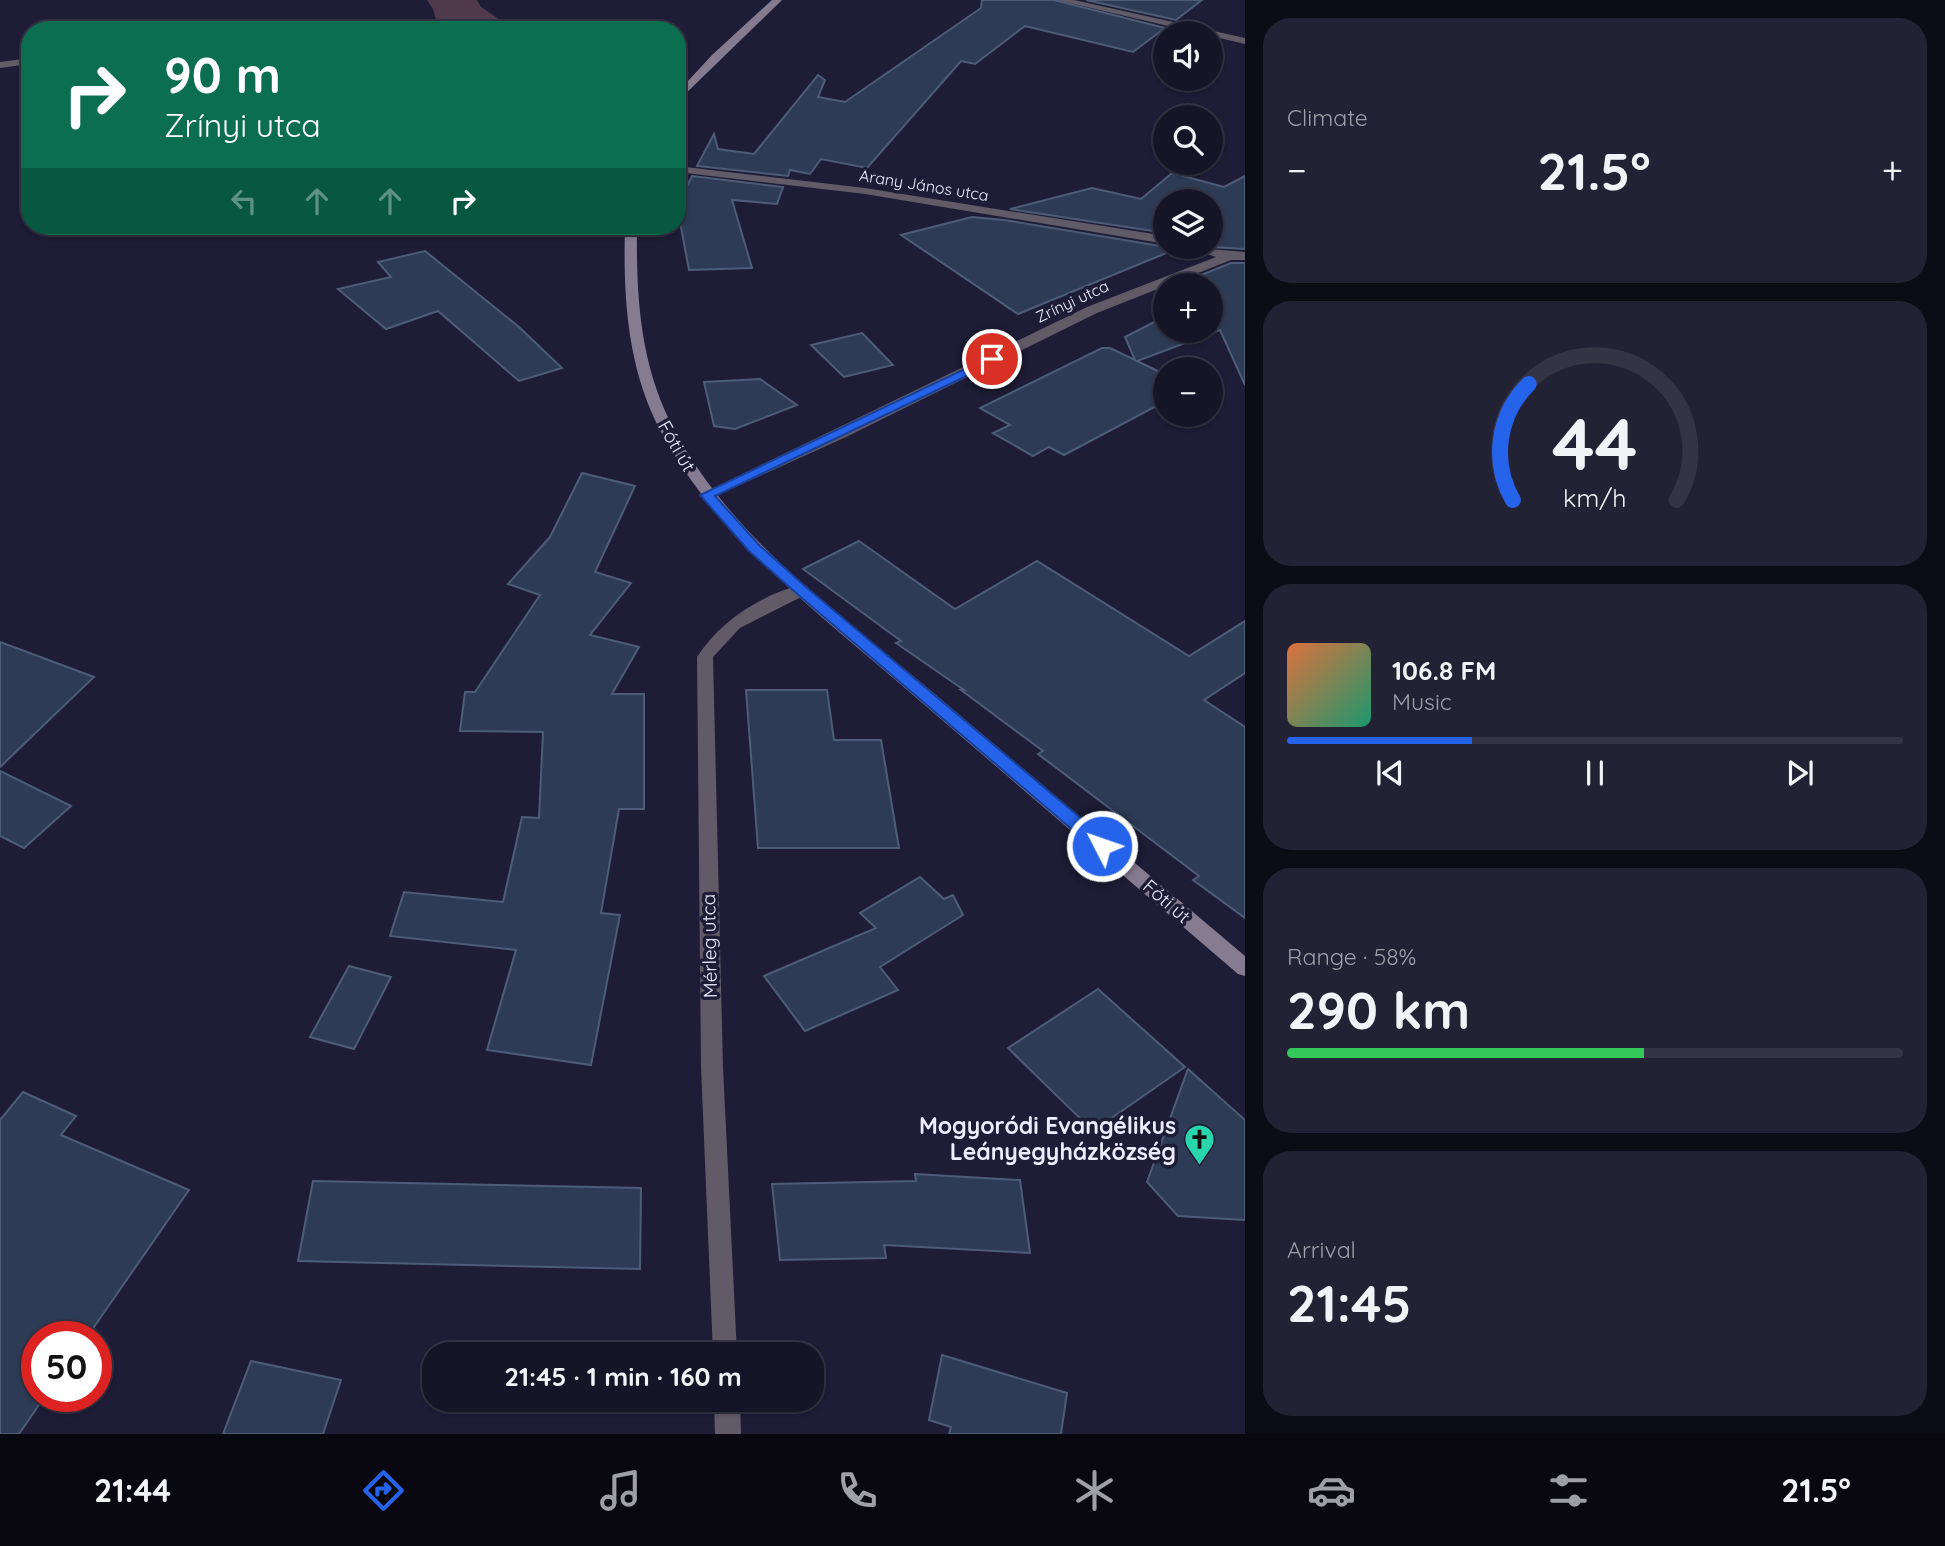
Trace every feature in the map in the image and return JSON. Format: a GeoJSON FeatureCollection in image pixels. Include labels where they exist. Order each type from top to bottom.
{"type":"FeatureCollection","features":[{"type":"Feature","properties":{"kind":"main road"},"geometry":{"type":"LineString","coordinates":[[686,89],[715,57],[777,0]]}},
{"type":"Feature","properties":{"kind":"main road","name":"Fóti út"},"geometry":{"type":"LineString","coordinates":[[631,235],[629,294],[635,338],[655,406],[678,451],[706,495],[754,548],[801,590],[1245,968]]}},
{"type":"Feature","properties":{"kind":"street"},"geometry":{"type":"LineString","coordinates":[[1062,0],[1156,21]]}},
{"type":"Feature","properties":{"kind":"street"},"geometry":{"type":"LineString","coordinates":[[1223,36],[1245,41]]}},
{"type":"Feature","properties":{"kind":"street"},"geometry":{"type":"LineString","coordinates":[[0,65],[21,62]]}},
{"type":"Feature","properties":{"kind":"street","name":"Arany János utca"},"geometry":{"type":"LineString","coordinates":[[686,170],[865,191],[1153,238]]}},
{"type":"Feature","properties":{"kind":"street"},"geometry":{"type":"LineString","coordinates":[[1223,255],[1245,256]]}},
{"type":"Feature","properties":{"kind":"street","name":"Zrínyi utca"},"geometry":{"type":"LineString","coordinates":[[706,495],[841,434],[1092,310],[1229,256]]}},
{"type":"Feature","properties":{"kind":"street","name":"Mérleg utca"},"geometry":{"type":"LineString","coordinates":[[724,1342],[712,1067],[705,657],[714,640],[741,621],[801,590]]}},
{"type":"Feature","properties":{"kind":"street"},"geometry":{"type":"LineString","coordinates":[[728,1412],[729,1434]]}},
{"type":"Feature","properties":{"kind":"shaded area"},"geometry":{"type":"Polygon","coordinates":[[[427,0],[477,0],[481,7],[502,21],[436,21],[427,0]]]}},
{"type":"Feature","properties":{"kind":"building"},"geometry":{"type":"Polygon","coordinates":[[[982,0],[1054,0],[1153,25],[1153,37],[1133,52],[1025,26],[975,64],[961,61],[867,168],[821,159],[810,174],[790,170],[788,176],[697,166],[714,134],[718,149],[754,154],[818,75],[825,80],[818,97],[845,102],[981,8],[982,0]]]}},
{"type":"Feature","properties":{"kind":"building"},"geometry":{"type":"Polygon","coordinates":[[[1086,0],[1202,0],[1176,20],[1086,0]]]}},
{"type":"Feature","properties":{"kind":"building"},"geometry":{"type":"Polygon","coordinates":[[[1170,175],[1179,175],[1224,187],[1245,176],[1245,249],[1223,248],[1223,189],[1153,189],[1153,231],[1010,209],[1092,188],[1141,199],[1170,175]]]}},
{"type":"Feature","properties":{"kind":"building"},"geometry":{"type":"Polygon","coordinates":[[[692,176],[783,187],[777,204],[732,200],[752,268],[689,270],[682,235],[686,235],[686,188],[692,176]]]}},
{"type":"Feature","properties":{"kind":"building"},"geometry":{"type":"Polygon","coordinates":[[[972,217],[1153,245],[1153,259],[1018,314],[901,235],[972,217]]]}},
{"type":"Feature","properties":{"kind":"building"},"geometry":{"type":"Polygon","coordinates":[[[425,251],[519,327],[562,368],[519,381],[438,311],[386,329],[338,289],[391,277],[378,262],[425,251]]]}},
{"type":"Feature","properties":{"kind":"building"},"geometry":{"type":"Polygon","coordinates":[[[1231,263],[1245,263],[1245,385],[1223,337],[1223,273],[1206,273],[1231,263]]]}},
{"type":"Feature","properties":{"kind":"building"},"geometry":{"type":"Polygon","coordinates":[[[1153,323],[1153,343],[1185,343],[1137,361],[1153,369],[1153,408],[1064,455],[1049,447],[1033,456],[993,433],[1010,425],[980,408],[1102,348],[1110,348],[1135,360],[1125,337],[1153,323]]]}},
{"type":"Feature","properties":{"kind":"building"},"geometry":{"type":"Polygon","coordinates":[[[862,333],[893,365],[844,377],[811,345],[862,333]]]}},
{"type":"Feature","properties":{"kind":"building"},"geometry":{"type":"Polygon","coordinates":[[[760,379],[797,405],[735,429],[714,426],[704,382],[760,379]]]}},
{"type":"Feature","properties":{"kind":"building"},"geometry":{"type":"Polygon","coordinates":[[[582,473],[635,486],[595,572],[631,583],[590,635],[639,647],[612,694],[644,694],[644,809],[619,809],[601,913],[620,915],[591,1065],[487,1050],[516,950],[390,936],[404,892],[503,902],[522,817],[539,818],[543,732],[460,731],[465,692],[475,692],[540,595],[508,584],[550,537],[582,473]]]}},
{"type":"Feature","properties":{"kind":"building"},"geometry":{"type":"Polygon","coordinates":[[[859,541],[955,609],[1037,561],[1189,656],[1245,621],[1245,673],[1204,700],[1245,727],[1245,918],[1193,880],[1199,876],[1038,754],[1043,751],[961,690],[964,690],[896,643],[901,641],[803,569],[859,541]]]}},
{"type":"Feature","properties":{"kind":"building"},"geometry":{"type":"Polygon","coordinates":[[[0,642],[94,677],[0,767],[0,642]]]}},
{"type":"Feature","properties":{"kind":"building"},"geometry":{"type":"Polygon","coordinates":[[[746,690],[827,690],[834,740],[881,740],[899,848],[758,848],[746,690]]]}},
{"type":"Feature","properties":{"kind":"building"},"geometry":{"type":"Polygon","coordinates":[[[0,771],[71,806],[24,848],[0,836],[0,771]]]}},
{"type":"Feature","properties":{"kind":"building"},"geometry":{"type":"Polygon","coordinates":[[[920,877],[944,899],[953,895],[963,915],[880,967],[898,990],[805,1031],[764,976],[876,928],[860,913],[920,877]]]}},
{"type":"Feature","properties":{"kind":"building"},"geometry":{"type":"Polygon","coordinates":[[[349,966],[391,977],[354,1049],[310,1037],[349,966]]]}},
{"type":"Feature","properties":{"kind":"building"},"geometry":{"type":"Polygon","coordinates":[[[1098,989],[1185,1067],[1093,1131],[1008,1048],[1098,989]]]}},
{"type":"Feature","properties":{"kind":"building","name":"Mogyoródi Evangélikus Leányegyházközség"},"geometry":{"type":"Polygon","coordinates":[[[1188,1069],[1245,1120],[1245,1220],[1178,1216],[1147,1182],[1188,1069]]]}},
{"type":"Feature","properties":{"kind":"building"},"geometry":{"type":"Polygon","coordinates":[[[23,1092],[76,1116],[61,1135],[189,1190],[98,1321],[21,1321],[21,1412],[34,1412],[19,1434],[0,1434],[0,1120],[23,1092]]]}},
{"type":"Feature","properties":{"kind":"building"},"geometry":{"type":"Polygon","coordinates":[[[915,1174],[1020,1180],[1030,1253],[884,1245],[886,1258],[780,1260],[772,1184],[916,1181],[915,1174]]]}},
{"type":"Feature","properties":{"kind":"building"},"geometry":{"type":"Polygon","coordinates":[[[313,1181],[641,1188],[640,1269],[298,1261],[313,1181]]]}},
{"type":"Feature","properties":{"kind":"building"},"geometry":{"type":"Polygon","coordinates":[[[942,1355],[1067,1393],[1061,1434],[949,1434],[951,1427],[929,1420],[942,1355]]]}},
{"type":"Feature","properties":{"kind":"building"},"geometry":{"type":"Polygon","coordinates":[[[251,1361],[341,1380],[323,1434],[223,1434],[251,1361]]]}},
{"type":"Feature","properties":{"kind":"place","name":"Mogyoródi Evangélikus Leányegyházközség"},"geometry":{"type":"Point","coordinates":[1199,1166]}},
{"type":"Feature","properties":{"kind":"route"},"geometry":{"type":"LineString","coordinates":[[992,359],[841,434],[706,495],[754,548],[801,590],[1102,846]]}}]}
